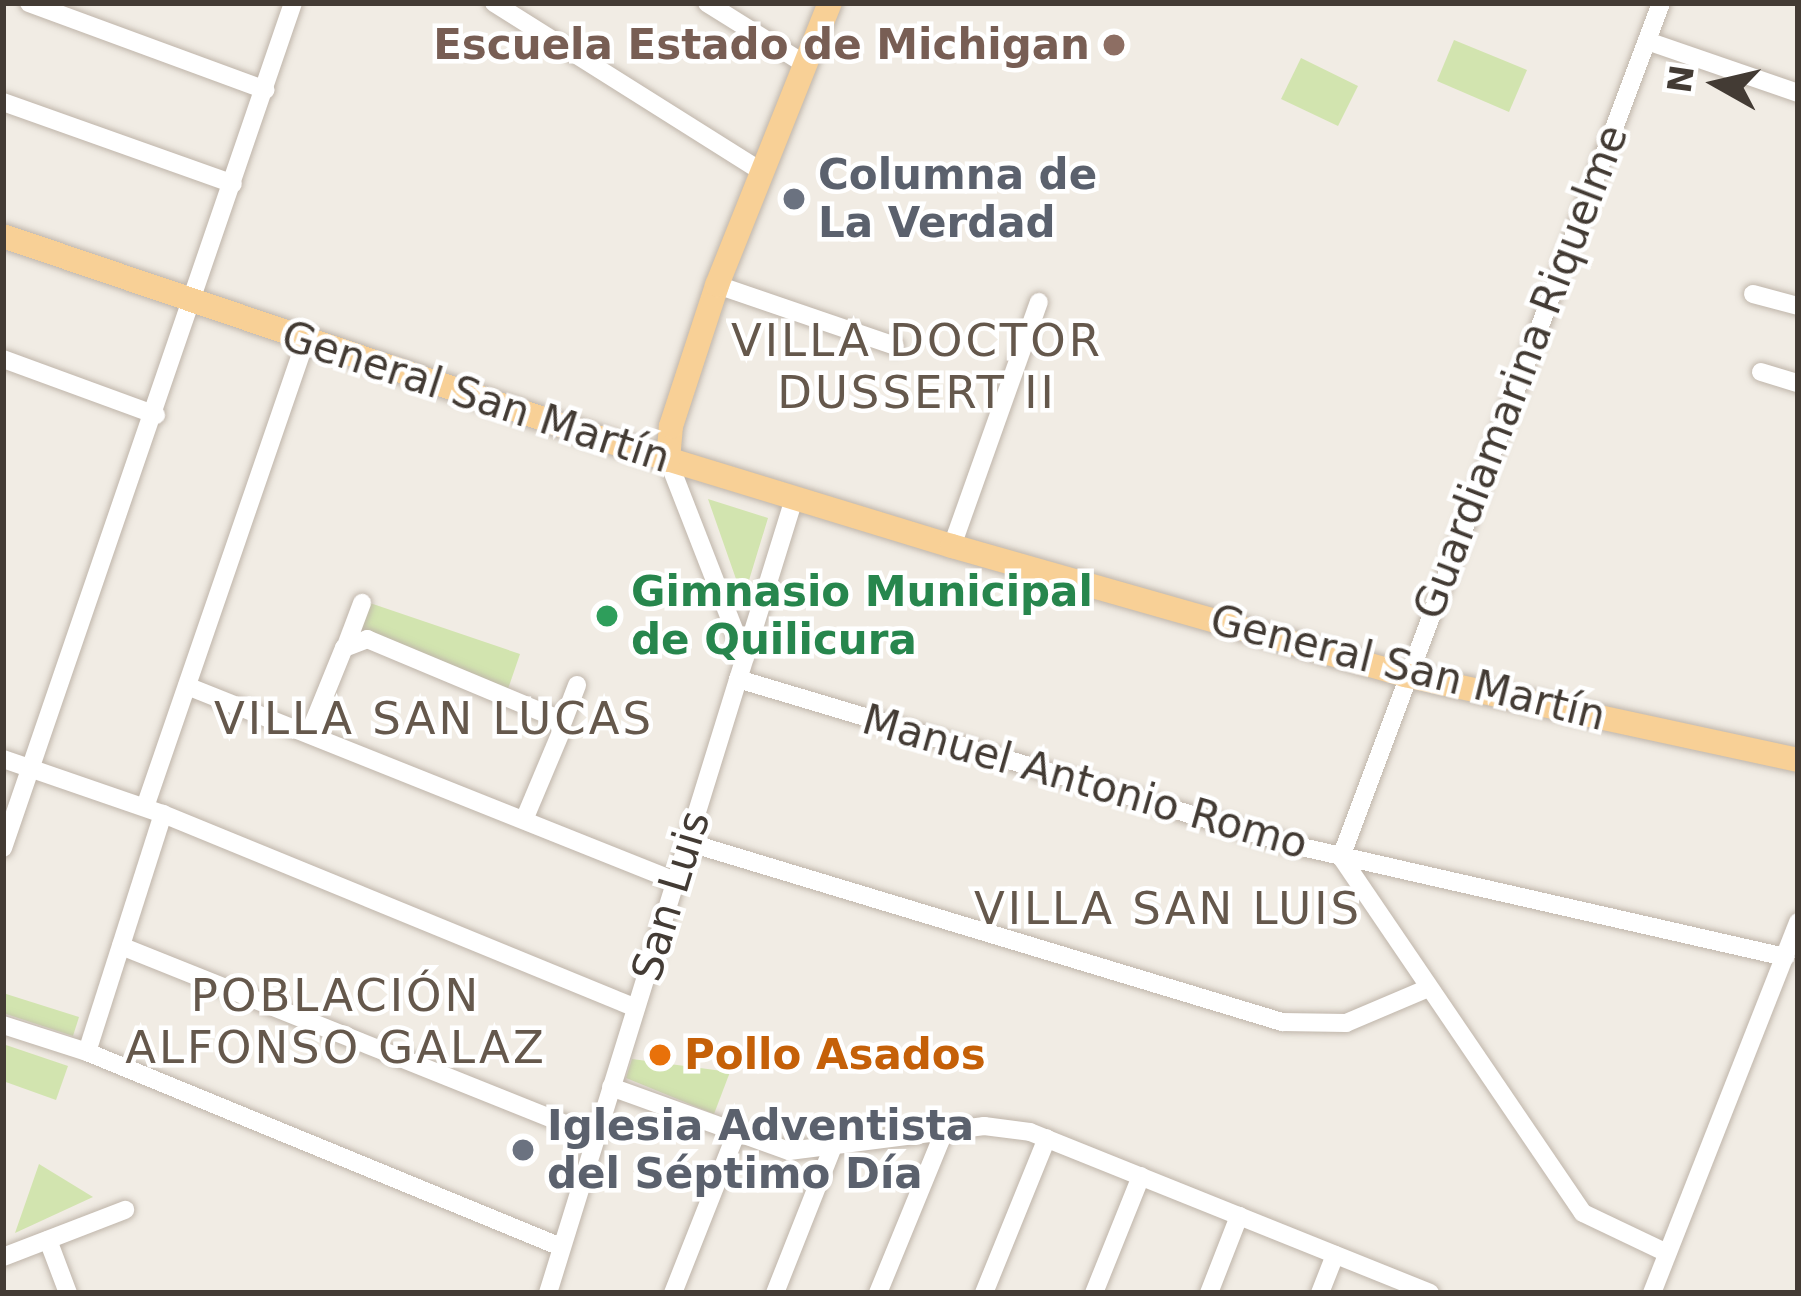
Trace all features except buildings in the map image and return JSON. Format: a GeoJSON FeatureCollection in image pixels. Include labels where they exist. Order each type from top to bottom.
{"type":"FeatureCollection","features":[{"type":"Feature","properties":{"kind":"main road"},"geometry":{"type":"LineString","coordinates":[[668,460],[670,426],[717,285],[830,3]]}},
{"type":"Feature","properties":{"kind":"main road","name":"General San Martín"},"geometry":{"type":"LineString","coordinates":[[3,236],[193,305],[668,460],[952,546],[1405,675],[1798,760]]}},
{"type":"Feature","properties":{"kind":"street"},"geometry":{"type":"LineString","coordinates":[[29,3],[265,90]]}},
{"type":"Feature","properties":{"kind":"street"},"geometry":{"type":"LineString","coordinates":[[3,848],[156,415],[293,3]]}},
{"type":"Feature","properties":{"kind":"street"},"geometry":{"type":"LineString","coordinates":[[494,3],[761,171]]}},
{"type":"Feature","properties":{"kind":"street"},"geometry":{"type":"LineString","coordinates":[[707,3],[803,63]]}},
{"type":"Feature","properties":{"kind":"street","name":"Guardiamarina Riquelme"},"geometry":{"type":"LineString","coordinates":[[1341,857],[1405,675],[1661,3]]}},
{"type":"Feature","properties":{"kind":"street"},"geometry":{"type":"LineString","coordinates":[[1647,41],[1798,92]]}},
{"type":"Feature","properties":{"kind":"street"},"geometry":{"type":"LineString","coordinates":[[3,102],[233,184]]}},
{"type":"Feature","properties":{"kind":"street"},"geometry":{"type":"LineString","coordinates":[[717,285],[895,346]]}},
{"type":"Feature","properties":{"kind":"street"},"geometry":{"type":"LineString","coordinates":[[1754,294],[1798,306]]}},
{"type":"Feature","properties":{"kind":"street"},"geometry":{"type":"LineString","coordinates":[[952,546],[1039,302]]}},
{"type":"Feature","properties":{"kind":"street"},"geometry":{"type":"LineString","coordinates":[[87,1052],[121,946],[187,686],[305,341]]}},
{"type":"Feature","properties":{"kind":"street"},"geometry":{"type":"LineString","coordinates":[[3,359],[156,415]]}},
{"type":"Feature","properties":{"kind":"street"},"geometry":{"type":"LineString","coordinates":[[1761,372],[1798,383]]}},
{"type":"Feature","properties":{"kind":"street"},"geometry":{"type":"LineString","coordinates":[[668,460],[745,658]]}},
{"type":"Feature","properties":{"kind":"street","name":"San Luis"},"geometry":{"type":"LineString","coordinates":[[548,1293],[794,499]]}},
{"type":"Feature","properties":{"kind":"street"},"geometry":{"type":"LineString","coordinates":[[308,734],[362,603]]}},
{"type":"Feature","properties":{"kind":"street"},"geometry":{"type":"LineString","coordinates":[[349,641],[388,647],[560,725]]}},
{"type":"Feature","properties":{"kind":"street","name":"Manuel Antonio Romo"},"geometry":{"type":"LineString","coordinates":[[738,679],[1341,857],[1784,957]]}},
{"type":"Feature","properties":{"kind":"street"},"geometry":{"type":"LineString","coordinates":[[524,820],[577,685]]}},
{"type":"Feature","properties":{"kind":"street"},"geometry":{"type":"LineString","coordinates":[[187,686],[675,881]]}},
{"type":"Feature","properties":{"kind":"street"},"geometry":{"type":"LineString","coordinates":[[3,759],[154,811],[636,1008]]}},
{"type":"Feature","properties":{"kind":"street"},"geometry":{"type":"LineString","coordinates":[[687,842],[1298,1025],[1363,1018],[1426,988]]}},
{"type":"Feature","properties":{"kind":"street"},"geometry":{"type":"LineString","coordinates":[[1341,857],[1583,1213],[1667,1253]]}},
{"type":"Feature","properties":{"kind":"street"},"geometry":{"type":"LineString","coordinates":[[1652,1293],[1798,922]]}},
{"type":"Feature","properties":{"kind":"street"},"geometry":{"type":"LineString","coordinates":[[121,946],[596,1136]]}},
{"type":"Feature","properties":{"kind":"street"},"geometry":{"type":"LineString","coordinates":[[3,1025],[87,1052],[560,1247]]}},
{"type":"Feature","properties":{"kind":"street"},"geometry":{"type":"LineString","coordinates":[[611,1087],[789,1151],[998,1126],[1046,1138],[1430,1293]]}},
{"type":"Feature","properties":{"kind":"street"},"geometry":{"type":"LineString","coordinates":[[878,1293],[944,1132]]}},
{"type":"Feature","properties":{"kind":"street"},"geometry":{"type":"LineString","coordinates":[[673,1293],[736,1134]]}},
{"type":"Feature","properties":{"kind":"street"},"geometry":{"type":"LineString","coordinates":[[984,1293],[1046,1138]]}},
{"type":"Feature","properties":{"kind":"street"},"geometry":{"type":"LineString","coordinates":[[775,1293],[832,1149]]}},
{"type":"Feature","properties":{"kind":"street"},"geometry":{"type":"LineString","coordinates":[[1094,1293],[1141,1176]]}},
{"type":"Feature","properties":{"kind":"street"},"geometry":{"type":"LineString","coordinates":[[3,1257],[125,1210]]}},
{"type":"Feature","properties":{"kind":"street"},"geometry":{"type":"LineString","coordinates":[[1208,1293],[1239,1216]]}},
{"type":"Feature","properties":{"kind":"street"},"geometry":{"type":"LineString","coordinates":[[48,1240],[68,1293]]}},
{"type":"Feature","properties":{"kind":"street"},"geometry":{"type":"LineString","coordinates":[[1320,1293],[1335,1255]]}},
{"type":"Feature","properties":{"kind":"green space"},"geometry":{"type":"Polygon","coordinates":[[[1454,40],[1527,70],[1509,112],[1437,81],[1454,40]]]}},
{"type":"Feature","properties":{"kind":"green space"},"geometry":{"type":"Polygon","coordinates":[[[1301,58],[1358,86],[1338,126],[1281,99],[1301,58]]]}},
{"type":"Feature","properties":{"kind":"green space"},"geometry":{"type":"Polygon","coordinates":[[[708,499],[768,518],[743,600],[743,599],[708,499]]]}},
{"type":"Feature","properties":{"kind":"green space"},"geometry":{"type":"Polygon","coordinates":[[[367,602],[520,654],[508,689],[360,633],[367,602]]]}},
{"type":"Feature","properties":{"kind":"green space"},"geometry":{"type":"Polygon","coordinates":[[[3,993],[79,1017],[73,1036],[3,1013],[3,993]]]}},
{"type":"Feature","properties":{"kind":"green space"},"geometry":{"type":"Polygon","coordinates":[[[3,1044],[68,1066],[56,1100],[3,1081],[3,1044]]]}},
{"type":"Feature","properties":{"kind":"green space"},"geometry":{"type":"Polygon","coordinates":[[[632,1059],[730,1072],[714,1114],[626,1078],[632,1059]]]}},
{"type":"Feature","properties":{"kind":"green space"},"geometry":{"type":"Polygon","coordinates":[[[39,1164],[93,1197],[15,1233],[39,1164]]]}},
{"type":"Feature","properties":{"kind":"place","name":"Escuela Estado de Michigan"},"geometry":{"type":"Point","coordinates":[1114,45]}},
{"type":"Feature","properties":{"kind":"place","name":"Columna de La Verdad"},"geometry":{"type":"Point","coordinates":[794,199]}},
{"type":"Feature","properties":{"kind":"place","name":"Gimnasio Municipal de Quilicura"},"geometry":{"type":"Point","coordinates":[607,616]}},
{"type":"Feature","properties":{"kind":"place","name":"Pollo Asados"},"geometry":{"type":"Point","coordinates":[660,1055]}},
{"type":"Feature","properties":{"kind":"place","name":"Iglesia Adventista del Séptimo Día"},"geometry":{"type":"Point","coordinates":[523,1150]}},
{"type":"Feature","properties":{"kind":"district","name":"VILLA DOCTOR DUSSERT II"},"geometry":{"type":"Point","coordinates":[917,367]}},
{"type":"Feature","properties":{"kind":"district","name":"VILLA SAN LUCAS"},"geometry":{"type":"Point","coordinates":[434,719]}},
{"type":"Feature","properties":{"kind":"district","name":"VILLA SAN LUIS"},"geometry":{"type":"Point","coordinates":[1168,909]}},
{"type":"Feature","properties":{"kind":"district","name":"POBLACIÓN ALFONSO GALAZ"},"geometry":{"type":"Point","coordinates":[336,1022]}}]}
